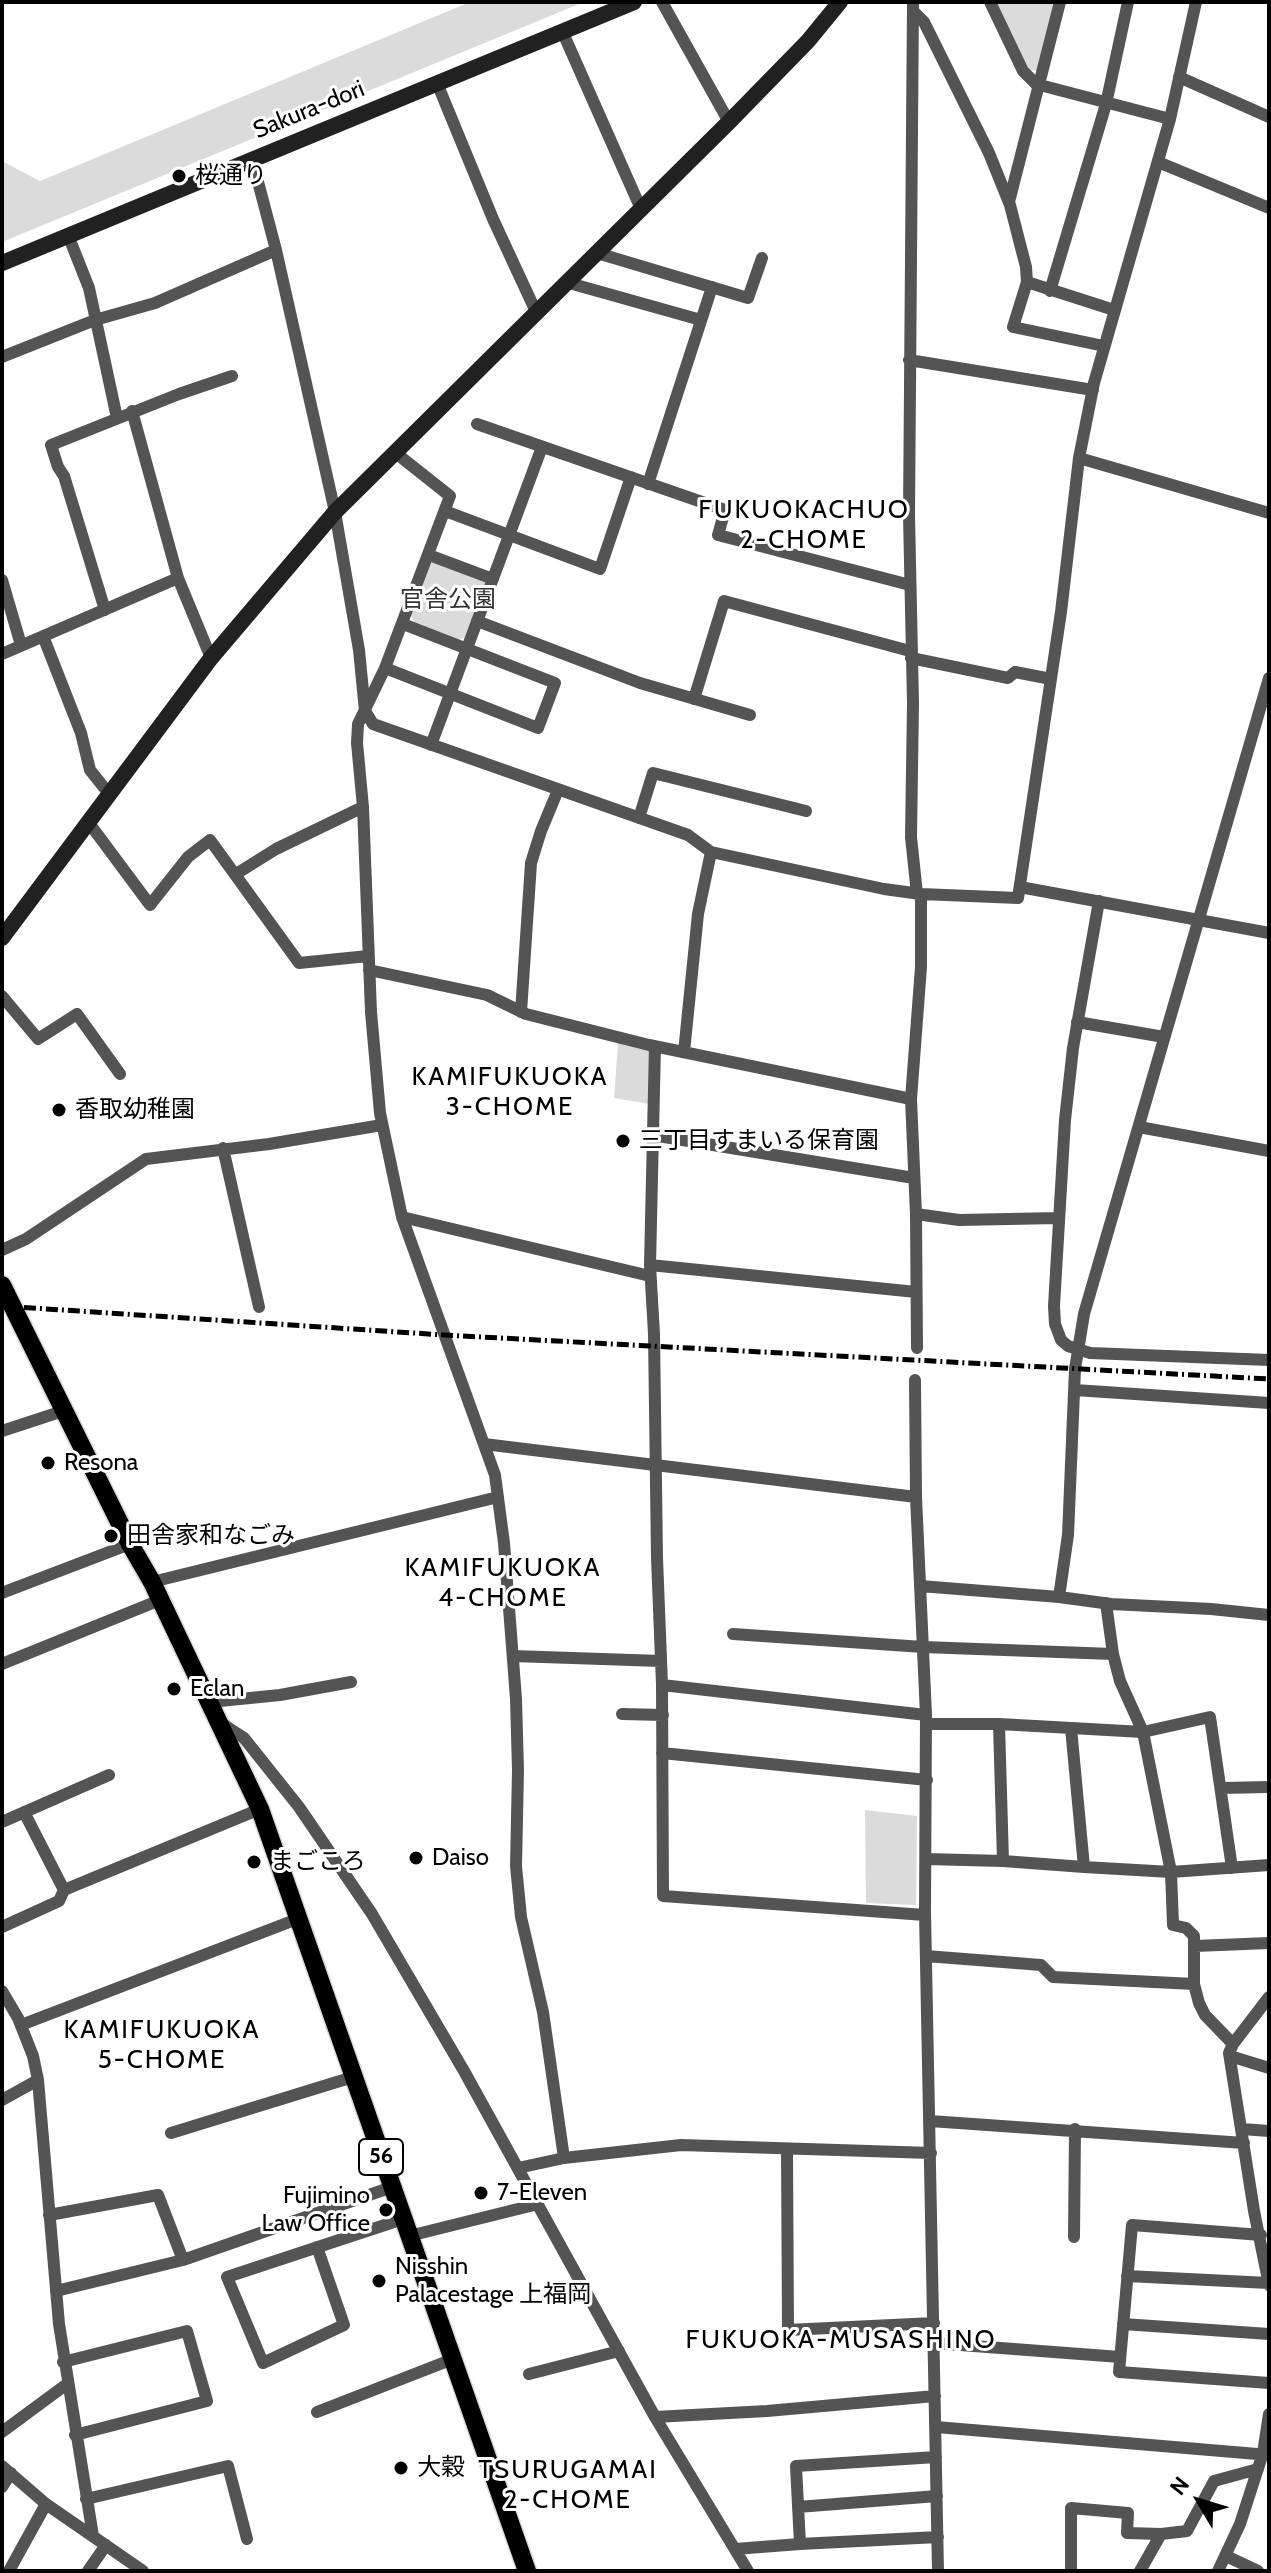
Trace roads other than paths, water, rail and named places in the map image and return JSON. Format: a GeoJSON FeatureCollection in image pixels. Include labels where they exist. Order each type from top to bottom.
{"type":"FeatureCollection","features":[{"type":"Feature","properties":{"kind":"main road","name":"56"},"geometry":{"type":"LineString","coordinates":[[2,1285],[130,1544],[152,1582],[260,1809],[527,2571]]}},
{"type":"Feature","properties":{"kind":"street","name":"Sakura-dori"},"geometry":{"type":"LineString","coordinates":[[2,263],[634,2]]}},
{"type":"Feature","properties":{"kind":"street"},"geometry":{"type":"LineString","coordinates":[[662,2],[729,122]]}},
{"type":"Feature","properties":{"kind":"street"},"geometry":{"type":"LineString","coordinates":[[2,938],[211,658],[335,512],[729,122],[808,41],[840,2]]}},
{"type":"Feature","properties":{"kind":"street"},"geometry":{"type":"LineString","coordinates":[[990,2],[1023,71],[1041,86],[1170,119]]}},
{"type":"Feature","properties":{"kind":"street"},"geometry":{"type":"LineString","coordinates":[[1009,202],[1060,2]]}},
{"type":"Feature","properties":{"kind":"street"},"geometry":{"type":"LineString","coordinates":[[1050,291],[1106,104],[1128,2]]}},
{"type":"Feature","properties":{"kind":"street"},"geometry":{"type":"LineString","coordinates":[[252,159],[276,250],[335,512],[352,605],[365,711],[373,724],[688,835],[711,852],[802,874],[919,894],[1018,898],[1051,679],[1079,458],[1104,346],[1170,119],[1196,2]]}},
{"type":"Feature","properties":{"kind":"street"},"geometry":{"type":"LineString","coordinates":[[913,7],[950,73],[1009,202],[1027,282],[1013,327],[1104,346]]}},
{"type":"Feature","properties":{"kind":"street"},"geometry":{"type":"LineString","coordinates":[[913,7],[909,360],[911,837],[919,894],[921,967],[911,1099],[917,1348]]}},
{"type":"Feature","properties":{"kind":"street"},"geometry":{"type":"LineString","coordinates":[[563,33],[641,209]]}},
{"type":"Feature","properties":{"kind":"street"},"geometry":{"type":"LineString","coordinates":[[1179,77],[1269,117]]}},
{"type":"Feature","properties":{"kind":"street"},"geometry":{"type":"LineString","coordinates":[[437,83],[493,219],[537,314]]}},
{"type":"Feature","properties":{"kind":"street"},"geometry":{"type":"LineString","coordinates":[[1158,162],[1269,208]]}},
{"type":"Feature","properties":{"kind":"street"},"geometry":{"type":"LineString","coordinates":[[68,235],[89,288],[117,418]]}},
{"type":"Feature","properties":{"kind":"street"},"geometry":{"type":"LineString","coordinates":[[2,357],[95,320],[155,303],[276,250]]}},
{"type":"Feature","properties":{"kind":"street"},"geometry":{"type":"LineString","coordinates":[[597,253],[748,298],[762,258]]}},
{"type":"Feature","properties":{"kind":"street"},"geometry":{"type":"LineString","coordinates":[[1027,282],[1114,310]]}},
{"type":"Feature","properties":{"kind":"street"},"geometry":{"type":"LineString","coordinates":[[569,283],[701,320]]}},
{"type":"Feature","properties":{"kind":"street"},"geometry":{"type":"LineString","coordinates":[[648,484],[712,287]]}},
{"type":"Feature","properties":{"kind":"street"},"geometry":{"type":"LineString","coordinates":[[909,360],[1093,390]]}},
{"type":"Feature","properties":{"kind":"street"},"geometry":{"type":"LineString","coordinates":[[105,610],[64,476],[51,445],[132,411],[232,376]]}},
{"type":"Feature","properties":{"kind":"street"},"geometry":{"type":"LineString","coordinates":[[132,411],[178,578],[211,658]]}},
{"type":"Feature","properties":{"kind":"street"},"geometry":{"type":"LineString","coordinates":[[477,424],[725,510],[718,535],[910,585]]}},
{"type":"Feature","properties":{"kind":"street"},"geometry":{"type":"LineString","coordinates":[[431,745],[542,447]]}},
{"type":"Feature","properties":{"kind":"street"},"geometry":{"type":"LineString","coordinates":[[397,454],[450,496],[403,624],[358,724],[369,963],[382,1125],[402,1217],[495,1475],[513,1656],[518,1770],[516,1866],[521,1917],[543,2012],[564,2158]]}},
{"type":"Feature","properties":{"kind":"street"},"geometry":{"type":"LineString","coordinates":[[1079,458],[1269,513]]}},
{"type":"Feature","properties":{"kind":"street"},"geometry":{"type":"LineString","coordinates":[[445,511],[600,569],[631,477]]}},
{"type":"Feature","properties":{"kind":"street"},"geometry":{"type":"LineString","coordinates":[[429,555],[493,579]]}},
{"type":"Feature","properties":{"kind":"street"},"geometry":{"type":"LineString","coordinates":[[2,654],[178,578]]}},
{"type":"Feature","properties":{"kind":"street"},"geometry":{"type":"LineString","coordinates":[[2,580],[21,645]]}},
{"type":"Feature","properties":{"kind":"street"},"geometry":{"type":"LineString","coordinates":[[694,699],[724,601],[910,655],[1008,678],[1015,672],[1051,679]]}},
{"type":"Feature","properties":{"kind":"street"},"geometry":{"type":"LineString","coordinates":[[477,621],[640,683],[750,715]]}},
{"type":"Feature","properties":{"kind":"street"},"geometry":{"type":"LineString","coordinates":[[385,668],[538,728],[555,683],[403,624]]}},
{"type":"Feature","properties":{"kind":"street"},"geometry":{"type":"LineString","coordinates":[[43,636],[81,733],[90,770],[110,795]]}},
{"type":"Feature","properties":{"kind":"street"},"geometry":{"type":"LineString","coordinates":[[1059,1597],[1068,1535],[1078,1349],[1094,1279],[1269,678]]}},
{"type":"Feature","properties":{"kind":"street"},"geometry":{"type":"LineString","coordinates":[[639,818],[653,773],[806,811]]}},
{"type":"Feature","properties":{"kind":"street"},"geometry":{"type":"LineString","coordinates":[[521,1012],[531,863],[558,790]]}},
{"type":"Feature","properties":{"kind":"street"},"geometry":{"type":"LineString","coordinates":[[236,874],[276,849],[363,807]]}},
{"type":"Feature","properties":{"kind":"street"},"geometry":{"type":"LineString","coordinates":[[89,823],[150,905],[188,857],[210,840],[299,963],[369,963],[487,995],[521,1012],[655,1046],[911,1099]]}},
{"type":"Feature","properties":{"kind":"street"},"geometry":{"type":"LineString","coordinates":[[684,1052],[698,914],[711,852]]}},
{"type":"Feature","properties":{"kind":"street"},"geometry":{"type":"LineString","coordinates":[[1020,887],[1269,933]]}},
{"type":"Feature","properties":{"kind":"street"},"geometry":{"type":"LineString","coordinates":[[1099,901],[1077,1022],[1065,1120],[1054,1290],[1055,1324],[1061,1340],[1078,1349],[1122,1355],[1269,1360]]}},
{"type":"Feature","properties":{"kind":"street"},"geometry":{"type":"LineString","coordinates":[[2,996],[38,1039],[77,1014],[120,1074]]}},
{"type":"Feature","properties":{"kind":"street"},"geometry":{"type":"LineString","coordinates":[[1077,1022],[1164,1037]]}},
{"type":"Feature","properties":{"kind":"street"},"geometry":{"type":"LineString","coordinates":[[655,1046],[650,1270],[663,1715],[663,1896],[925,1915]]}},
{"type":"Feature","properties":{"kind":"street"},"geometry":{"type":"LineString","coordinates":[[2,1250],[26,1239],[146,1159],[269,1144],[382,1125]]}},
{"type":"Feature","properties":{"kind":"street"},"geometry":{"type":"LineString","coordinates":[[1139,1127],[1269,1151]]}},
{"type":"Feature","properties":{"kind":"street"},"geometry":{"type":"LineString","coordinates":[[652,1135],[914,1178]]}},
{"type":"Feature","properties":{"kind":"street"},"geometry":{"type":"LineString","coordinates":[[223,1148],[259,1307]]}},
{"type":"Feature","properties":{"kind":"street"},"geometry":{"type":"LineString","coordinates":[[916,1214],[959,1220],[1058,1218]]}},
{"type":"Feature","properties":{"kind":"street"},"geometry":{"type":"LineString","coordinates":[[402,1217],[650,1270],[916,1292]]}},
{"type":"Feature","properties":{"kind":"street"},"geometry":{"type":"LineString","coordinates":[[915,1380],[916,1497],[926,1720],[925,1915],[938,2571]]}},
{"type":"Feature","properties":{"kind":"street"},"geometry":{"type":"LineString","coordinates":[[1075,1390],[1269,1403]]}},
{"type":"Feature","properties":{"kind":"street"},"geometry":{"type":"LineString","coordinates":[[2,1431],[66,1410]]}},
{"type":"Feature","properties":{"kind":"street"},"geometry":{"type":"LineString","coordinates":[[484,1444],[916,1497]]}},
{"type":"Feature","properties":{"kind":"street"},"geometry":{"type":"LineString","coordinates":[[152,1582],[498,1497]]}},
{"type":"Feature","properties":{"kind":"street"},"geometry":{"type":"LineString","coordinates":[[2,1593],[130,1544]]}},
{"type":"Feature","properties":{"kind":"street"},"geometry":{"type":"LineString","coordinates":[[920,1586],[1269,1615]]}},
{"type":"Feature","properties":{"kind":"street"},"geometry":{"type":"LineString","coordinates":[[2,1664],[160,1600]]}},
{"type":"Feature","properties":{"kind":"street"},"geometry":{"type":"LineString","coordinates":[[1106,1603],[1120,1681],[1143,1732],[1171,1872],[1173,1925],[1186,1928],[1194,1936],[1194,1984],[1205,2015],[1231,2050],[1269,2068]]}},
{"type":"Feature","properties":{"kind":"street"},"geometry":{"type":"LineString","coordinates":[[733,1634],[923,1647],[1113,1654]]}},
{"type":"Feature","properties":{"kind":"street"},"geometry":{"type":"LineString","coordinates":[[513,1656],[661,1661]]}},
{"type":"Feature","properties":{"kind":"street"},"geometry":{"type":"LineString","coordinates":[[210,1702],[280,1695],[351,1682]]}},
{"type":"Feature","properties":{"kind":"street"},"geometry":{"type":"LineString","coordinates":[[662,1685],[926,1720],[1143,1732],[1210,1717],[1232,1868]]}},
{"type":"Feature","properties":{"kind":"street"},"geometry":{"type":"LineString","coordinates":[[622,1714],[663,1715]]}},
{"type":"Feature","properties":{"kind":"street"},"geometry":{"type":"LineString","coordinates":[[221,1723],[244,1738],[299,1807],[364,1902],[518,2168],[655,2417],[748,2571]]}},
{"type":"Feature","properties":{"kind":"street"},"geometry":{"type":"LineString","coordinates":[[999,1724],[1003,1861]]}},
{"type":"Feature","properties":{"kind":"street"},"geometry":{"type":"LineString","coordinates":[[1071,1728],[1084,1867]]}},
{"type":"Feature","properties":{"kind":"street"},"geometry":{"type":"LineString","coordinates":[[662,1753],[927,1780]]}},
{"type":"Feature","properties":{"kind":"street"},"geometry":{"type":"LineString","coordinates":[[2,1822],[109,1775]]}},
{"type":"Feature","properties":{"kind":"street"},"geometry":{"type":"LineString","coordinates":[[1221,1788],[1269,1787]]}},
{"type":"Feature","properties":{"kind":"street"},"geometry":{"type":"LineString","coordinates":[[2,1927],[59,1901],[64,1890],[260,1809]]}},
{"type":"Feature","properties":{"kind":"street"},"geometry":{"type":"LineString","coordinates":[[24,1812],[64,1890]]}},
{"type":"Feature","properties":{"kind":"street"},"geometry":{"type":"LineString","coordinates":[[926,1859],[1171,1872],[1269,1865]]}},
{"type":"Feature","properties":{"kind":"street"},"geometry":{"type":"LineString","coordinates":[[21,2025],[300,1918]]}},
{"type":"Feature","properties":{"kind":"street"},"geometry":{"type":"LineString","coordinates":[[1195,1946],[1269,1943]]}},
{"type":"Feature","properties":{"kind":"street"},"geometry":{"type":"LineString","coordinates":[[926,1956],[1041,1965],[1053,1977],[1194,1984]]}},
{"type":"Feature","properties":{"kind":"street"},"geometry":{"type":"LineString","coordinates":[[2,1991],[21,2025],[38,2080],[63,2362],[93,2536]]}},
{"type":"Feature","properties":{"kind":"street"},"geometry":{"type":"LineString","coordinates":[[1127,2276],[1268,2277],[1254,2211],[1231,2050],[1269,1998]]}},
{"type":"Feature","properties":{"kind":"street"},"geometry":{"type":"LineString","coordinates":[[171,2133],[353,2077]]}},
{"type":"Feature","properties":{"kind":"street"},"geometry":{"type":"LineString","coordinates":[[2,2100],[38,2080]]}},
{"type":"Feature","properties":{"kind":"street"},"geometry":{"type":"LineString","coordinates":[[930,2121],[1244,2143]]}},
{"type":"Feature","properties":{"kind":"street"},"geometry":{"type":"LineString","coordinates":[[1074,2237],[1075,2129]]}},
{"type":"Feature","properties":{"kind":"street"},"geometry":{"type":"LineString","coordinates":[[1242,2129],[1269,2131]]}},
{"type":"Feature","properties":{"kind":"street"},"geometry":{"type":"LineString","coordinates":[[518,2168],[564,2158],[681,2145],[931,2153]]}},
{"type":"Feature","properties":{"kind":"street"},"geometry":{"type":"LineString","coordinates":[[787,2149],[788,2330],[934,2323]]}},
{"type":"Feature","properties":{"kind":"street"},"geometry":{"type":"LineString","coordinates":[[56,2291],[183,2260],[392,2187]]}},
{"type":"Feature","properties":{"kind":"street"},"geometry":{"type":"LineString","coordinates":[[49,2215],[158,2195],[183,2260]]}},
{"type":"Feature","properties":{"kind":"street"},"geometry":{"type":"LineString","coordinates":[[317,2247],[344,2325],[263,2363],[227,2277],[317,2247],[538,2204]]}},
{"type":"Feature","properties":{"kind":"street"},"geometry":{"type":"LineString","coordinates":[[1261,2235],[1132,2225],[1119,2372],[1269,2383]]}},
{"type":"Feature","properties":{"kind":"street"},"geometry":{"type":"LineString","coordinates":[[1123,2324],[1269,2334]]}},
{"type":"Feature","properties":{"kind":"street"},"geometry":{"type":"LineString","coordinates":[[63,2362],[187,2331],[207,2401],[75,2435]]}},
{"type":"Feature","properties":{"kind":"street"},"geometry":{"type":"LineString","coordinates":[[934,2343],[1120,2357]]}},
{"type":"Feature","properties":{"kind":"street"},"geometry":{"type":"LineString","coordinates":[[529,2374],[619,2351]]}},
{"type":"Feature","properties":{"kind":"street"},"geometry":{"type":"LineString","coordinates":[[317,2412],[453,2359]]}},
{"type":"Feature","properties":{"kind":"street"},"geometry":{"type":"LineString","coordinates":[[2,2432],[67,2384]]}},
{"type":"Feature","properties":{"kind":"street"},"geometry":{"type":"LineString","coordinates":[[655,2417],[935,2396]]}},
{"type":"Feature","properties":{"kind":"street"},"geometry":{"type":"LineString","coordinates":[[1218,2571],[1240,2524],[1266,2454],[1269,2414]]}},
{"type":"Feature","properties":{"kind":"street"},"geometry":{"type":"LineString","coordinates":[[936,2427],[1266,2454]]}},
{"type":"Feature","properties":{"kind":"street"},"geometry":{"type":"LineString","coordinates":[[800,2544],[796,2466],[936,2457]]}},
{"type":"Feature","properties":{"kind":"street"},"geometry":{"type":"LineString","coordinates":[[86,2499],[228,2466],[247,2539]]}},
{"type":"Feature","properties":{"kind":"street"},"geometry":{"type":"LineString","coordinates":[[1071,2571],[1071,2508],[1128,2513],[1127,2533],[1187,2531],[1214,2481],[1258,2469]]}},
{"type":"Feature","properties":{"kind":"street"},"geometry":{"type":"LineString","coordinates":[[2,2487],[7,2470],[46,2504],[143,2571]]}},
{"type":"Feature","properties":{"kind":"street"},"geometry":{"type":"LineString","coordinates":[[798,2507],[937,2496]]}},
{"type":"Feature","properties":{"kind":"street"},"geometry":{"type":"LineString","coordinates":[[9,2571],[46,2504]]}},
{"type":"Feature","properties":{"kind":"street"},"geometry":{"type":"LineString","coordinates":[[1140,2571],[1161,2534]]}},
{"type":"Feature","properties":{"kind":"street"},"geometry":{"type":"LineString","coordinates":[[735,2549],[938,2537]]}},
{"type":"Feature","properties":{"kind":"street"},"geometry":{"type":"LineString","coordinates":[[88,2571],[106,2545]]}},
{"type":"Feature","properties":{"kind":"street"},"geometry":{"type":"LineString","coordinates":[[1226,2556],[1258,2571]]}},
{"type":"Feature","properties":{"kind":"railway"},"geometry":{"type":"LineString","coordinates":[[2,1306],[444,1335],[1269,1379]]}},
{"type":"Feature","properties":{"kind":"place","name":"桜通り"},"geometry":{"type":"Point","coordinates":[179,176]}},
{"type":"Feature","properties":{"kind":"place","name":"香取幼稚園"},"geometry":{"type":"Point","coordinates":[59,1110]}},
{"type":"Feature","properties":{"kind":"place","name":"三丁目すまいる保育園"},"geometry":{"type":"Point","coordinates":[623,1141]}},
{"type":"Feature","properties":{"kind":"place","name":"Resona"},"geometry":{"type":"Point","coordinates":[48,1463]}},
{"type":"Feature","properties":{"kind":"place","name":"田舎家和なごみ"},"geometry":{"type":"Point","coordinates":[111,1536]}},
{"type":"Feature","properties":{"kind":"place","name":"Eclan"},"geometry":{"type":"Point","coordinates":[174,1689]}},
{"type":"Feature","properties":{"kind":"place","name":"Daiso"},"geometry":{"type":"Point","coordinates":[416,1858]}},
{"type":"Feature","properties":{"kind":"place","name":"まごころ"},"geometry":{"type":"Point","coordinates":[254,1862]}},
{"type":"Feature","properties":{"kind":"place","name":"7-Eleven"},"geometry":{"type":"Point","coordinates":[481,2193]}},
{"type":"Feature","properties":{"kind":"place","name":"Fujimino Law Office"},"geometry":{"type":"Point","coordinates":[386,2210]}},
{"type":"Feature","properties":{"kind":"place","name":"Nisshin Palacestage 上福岡"},"geometry":{"type":"Point","coordinates":[379,2281]}},
{"type":"Feature","properties":{"kind":"place","name":"大穀"},"geometry":{"type":"Point","coordinates":[401,2468]}},
{"type":"Feature","properties":{"kind":"district","name":"FUKUOKACHUO 2-CHOME"},"geometry":{"type":"Point","coordinates":[804,525]}},
{"type":"Feature","properties":{"kind":"district","name":"KAMIFUKUOKA 3-CHOME"},"geometry":{"type":"Point","coordinates":[510,1092]}},
{"type":"Feature","properties":{"kind":"district","name":"KAMIFUKUOKA 4-CHOME"},"geometry":{"type":"Point","coordinates":[503,1583]}},
{"type":"Feature","properties":{"kind":"district","name":"KAMIFUKUOKA 5-CHOME"},"geometry":{"type":"Point","coordinates":[162,2045]}},
{"type":"Feature","properties":{"kind":"district","name":"FUKUOKA-MUSASHINO"},"geometry":{"type":"Point","coordinates":[841,2340]}},
{"type":"Feature","properties":{"kind":"district","name":"TSURUGAMAI 2-CHOME"},"geometry":{"type":"Point","coordinates":[568,2485]}},
{"type":"Feature","properties":{"kind":"park label","name":"官舎公園"},"geometry":{"type":"Point","coordinates":[448,600]}}]}
